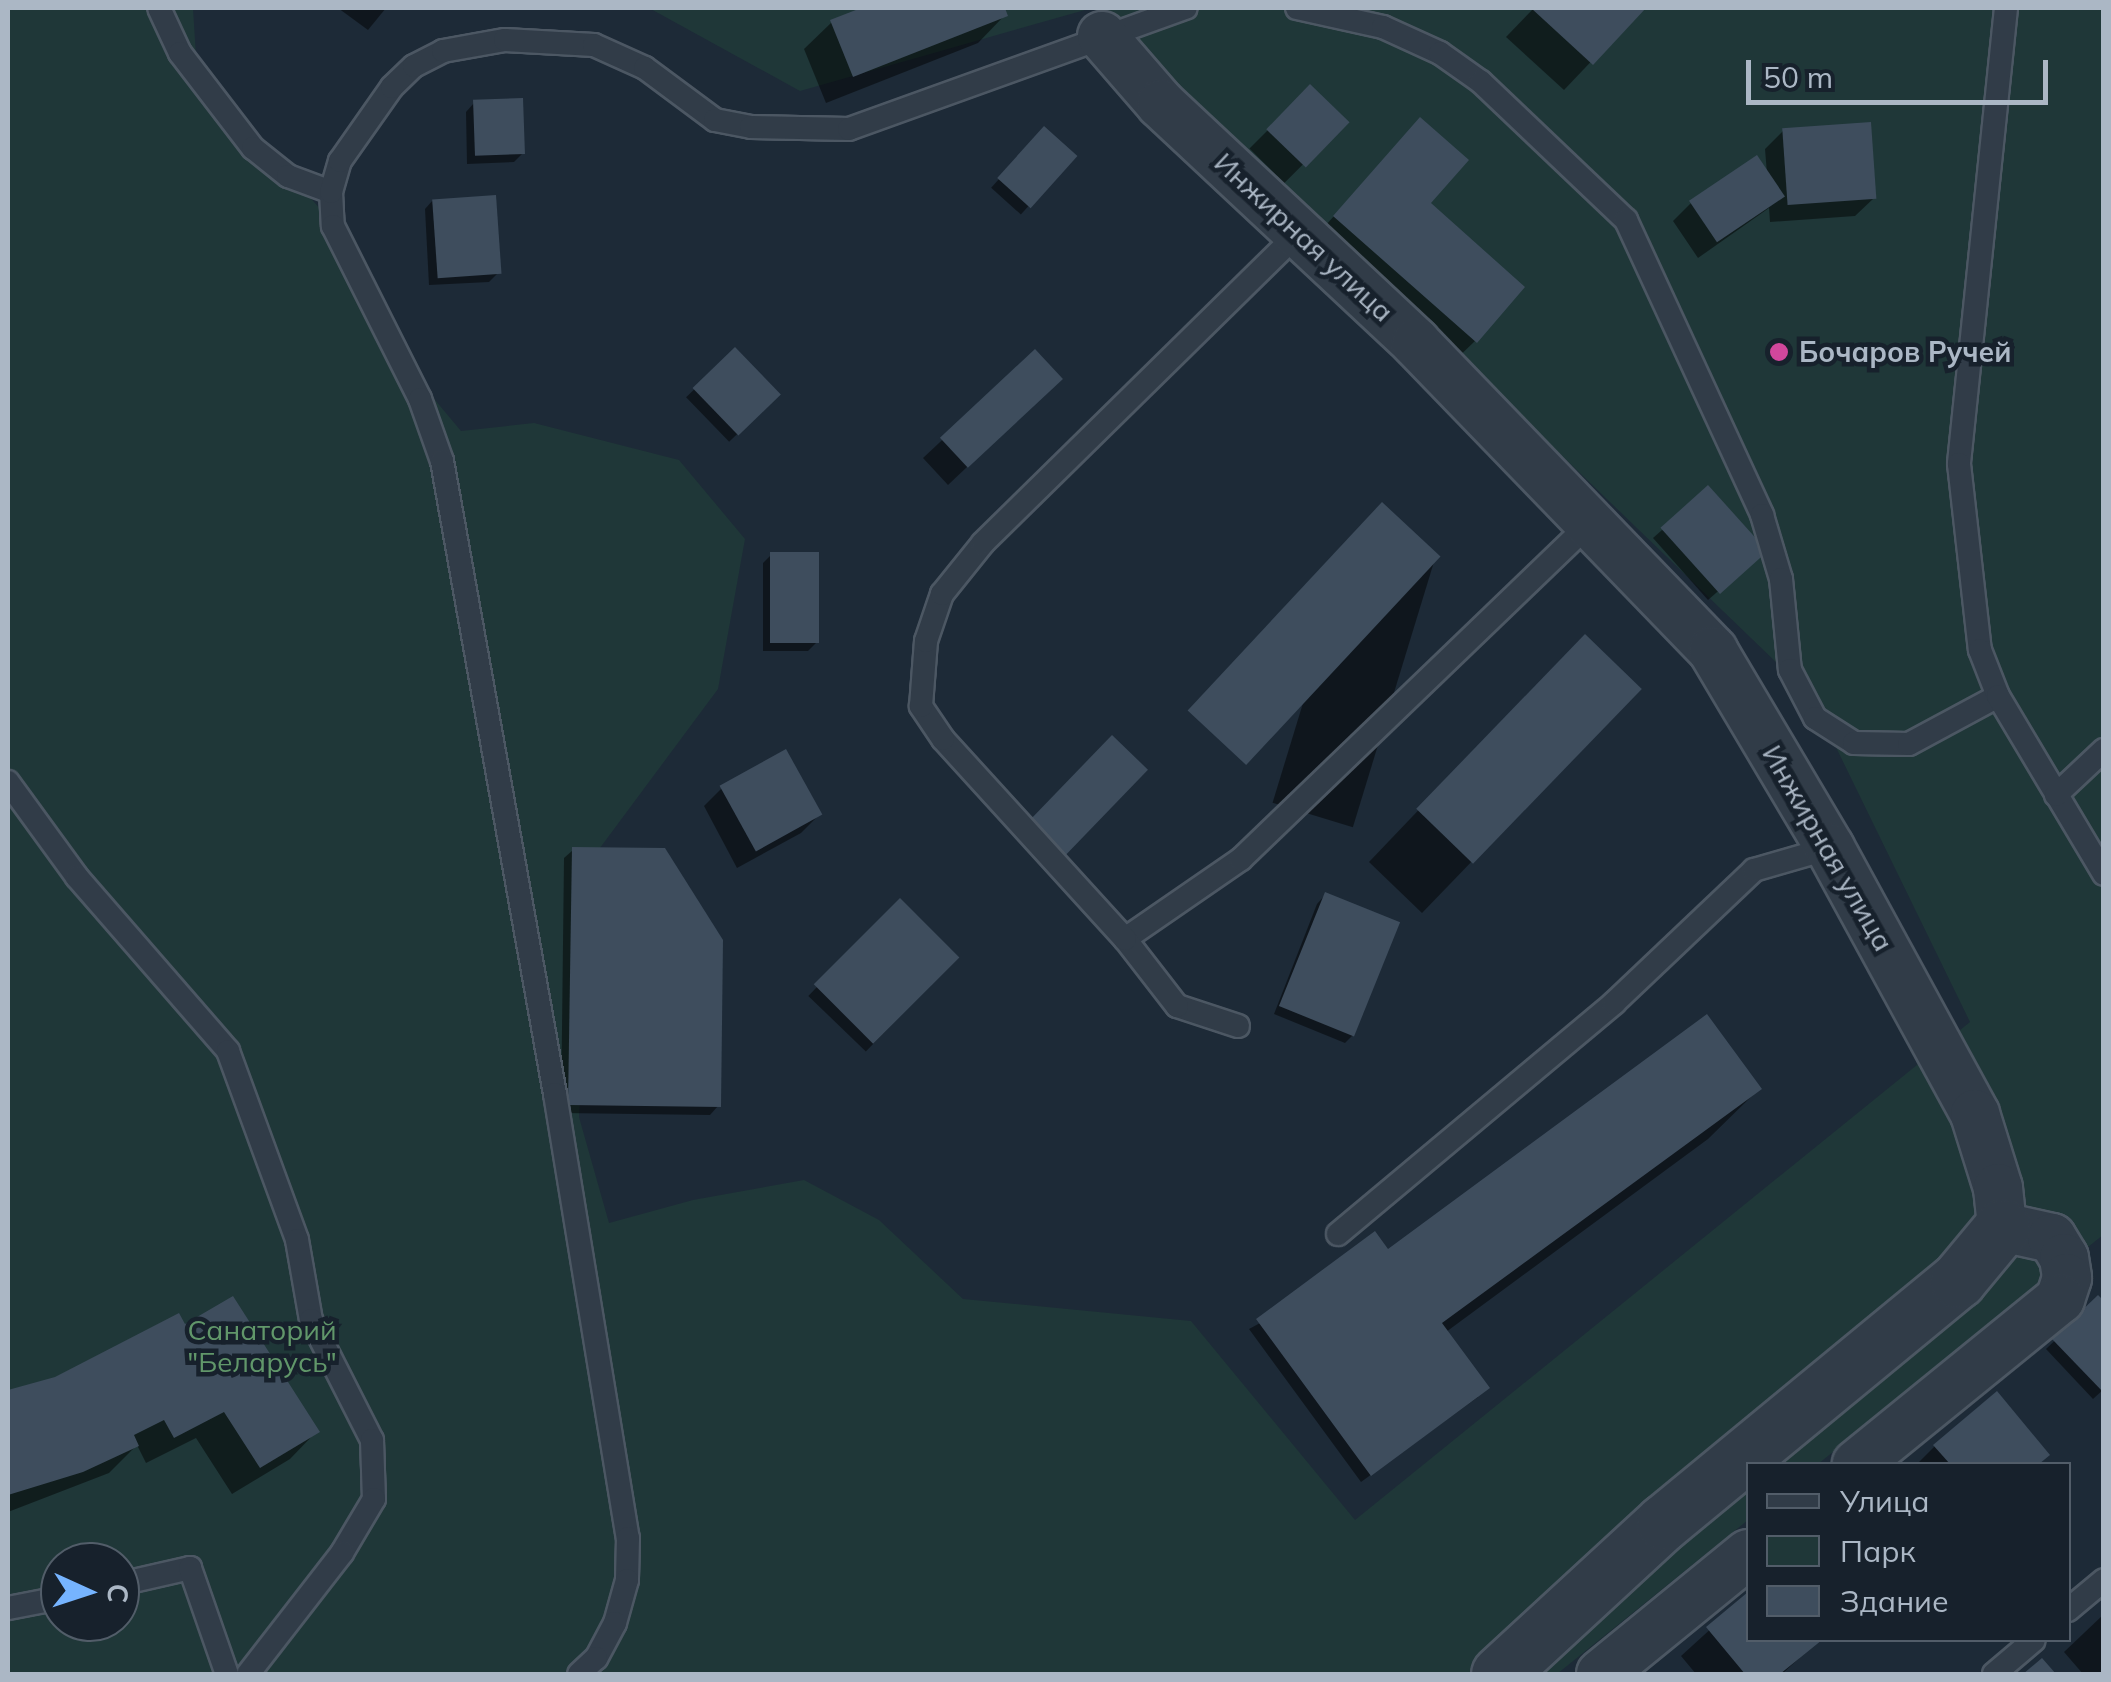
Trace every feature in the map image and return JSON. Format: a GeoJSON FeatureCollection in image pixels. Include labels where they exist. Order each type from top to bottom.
{"type":"FeatureCollection","features":[{"type":"Feature","properties":{"kind":"street","name":"Инжирная улица"},"geometry":{"type":"LineString","coordinates":[[1102,36],[1161,104],[1301,231],[1416,343],[1713,651],[1830,848],[1976,1114],[1998,1188],[2002,1227]]}},
{"type":"Feature","properties":{"kind":"street"},"geometry":{"type":"LineString","coordinates":[[1499,1674],[1664,1522],[1958,1280],[2002,1227],[2052,1238],[2064,1258],[2068,1278],[2060,1299],[1859,1462]]}},
{"type":"Feature","properties":{"kind":"street"},"geometry":{"type":"LineString","coordinates":[[1601,1674],[1746,1556]]}},
{"type":"Feature","properties":{"kind":"lane"},"geometry":{"type":"LineString","coordinates":[[159,8],[180,53],[253,148],[288,176],[331,192]]}},
{"type":"Feature","properties":{"kind":"lane"},"geometry":{"type":"LineString","coordinates":[[579,1674],[596,1658],[616,1623],[626,1580],[628,1538],[556,1094],[442,462],[420,400],[333,226],[331,192],[340,161],[392,86],[414,66],[443,52],[506,40],[594,45],[645,68],[714,120],[802,131],[849,129],[1186,8]]}},
{"type":"Feature","properties":{"kind":"lane"},"geometry":{"type":"LineString","coordinates":[[1298,8],[1383,27],[1440,53],[1481,82],[1626,220],[1762,515],[1782,579],[1790,670],[1815,718],[1854,744],[1909,744],[1998,696]]}},
{"type":"Feature","properties":{"kind":"lane"},"geometry":{"type":"LineString","coordinates":[[2006,8],[1959,464],[1980,650],[1998,696],[2104,874]]}},
{"type":"Feature","properties":{"kind":"lane"},"geometry":{"type":"LineString","coordinates":[[1238,1026],[1177,1006],[1124,939],[943,739],[922,706],[926,641],[942,594],[983,543],[1301,231]]}},
{"type":"Feature","properties":{"kind":"lane"},"geometry":{"type":"LineString","coordinates":[[1124,939],[1241,860],[1588,524]]}},
{"type":"Feature","properties":{"kind":"lane"},"geometry":{"type":"LineString","coordinates":[[2056,795],[2104,750]]}},
{"type":"Feature","properties":{"kind":"lane"},"geometry":{"type":"LineString","coordinates":[[8,782],[77,877],[228,1051],[297,1240],[311,1320],[372,1440],[374,1499],[342,1553],[248,1674]]}},
{"type":"Feature","properties":{"kind":"lane"},"geometry":{"type":"LineString","coordinates":[[1338,1234],[1614,1002],[1754,870],[1830,848]]}},
{"type":"Feature","properties":{"kind":"lane"},"geometry":{"type":"LineString","coordinates":[[140,1579],[190,1568],[227,1674]]}},
{"type":"Feature","properties":{"kind":"lane"},"geometry":{"type":"LineString","coordinates":[[2071,1608],[2104,1580]]}},
{"type":"Feature","properties":{"kind":"lane"},"geometry":{"type":"LineString","coordinates":[[8,1608],[40,1602]]}},
{"type":"Feature","properties":{"kind":"lane"},"geometry":{"type":"LineString","coordinates":[[1994,1674],[2032,1642]]}},
{"type":"Feature","properties":{"kind":"green space","name":"Санаторий \"Беларусь\""},"geometry":{"type":"Polygon","coordinates":[[[8,8],[193,8],[197,72],[341,232],[390,346],[461,431],[534,423],[679,460],[745,539],[718,689],[594,856],[579,1117],[609,1223],[693,1200],[804,1180],[879,1220],[963,1299],[1191,1321],[1355,1520],[1970,1022],[1811,696],[1098,8],[2103,8],[2103,1235],[1820,1462],[1746,1462],[1746,1522],[1557,1674],[8,1674],[8,8]]]}},
{"type":"Feature","properties":{"kind":"green space"},"geometry":{"type":"Polygon","coordinates":[[[649,8],[1092,8],[800,91],[649,8]]]}},
{"type":"Feature","properties":{"kind":"building"},"geometry":{"type":"Polygon","coordinates":[[[861,8],[1005,8],[1008,16],[853,77],[830,20],[861,8]]]}},
{"type":"Feature","properties":{"kind":"building"},"geometry":{"type":"Polygon","coordinates":[[[1531,8],[1646,8],[1593,65],[1531,8]]]}},
{"type":"Feature","properties":{"kind":"building"},"geometry":{"type":"Polygon","coordinates":[[[1310,84],[1350,122],[1306,168],[1266,129],[1310,84]]]}},
{"type":"Feature","properties":{"kind":"building"},"geometry":{"type":"Polygon","coordinates":[[[523,98],[525,154],[475,156],[473,100],[523,98]]]}},
{"type":"Feature","properties":{"kind":"building"},"geometry":{"type":"Polygon","coordinates":[[[1420,117],[1469,160],[1431,203],[1525,287],[1477,343],[1333,216],[1420,117]]]}},
{"type":"Feature","properties":{"kind":"building"},"geometry":{"type":"Polygon","coordinates":[[[1871,122],[1876,199],[1788,205],[1782,128],[1871,122]]]}},
{"type":"Feature","properties":{"kind":"building"},"geometry":{"type":"Polygon","coordinates":[[[1044,126],[1077,156],[1031,208],[997,178],[1044,126]]]}},
{"type":"Feature","properties":{"kind":"building"},"geometry":{"type":"Polygon","coordinates":[[[1757,155],[1785,196],[1717,242],[1689,201],[1757,155]]]}},
{"type":"Feature","properties":{"kind":"building"},"geometry":{"type":"Polygon","coordinates":[[[496,195],[502,274],[438,278],[432,199],[496,195]]]}},
{"type":"Feature","properties":{"kind":"building"},"geometry":{"type":"Polygon","coordinates":[[[735,347],[781,394],[738,435],[693,388],[735,347]]]}},
{"type":"Feature","properties":{"kind":"building"},"geometry":{"type":"Polygon","coordinates":[[[1035,349],[1063,379],[968,468],[940,438],[1035,349]]]}},
{"type":"Feature","properties":{"kind":"building"},"geometry":{"type":"Polygon","coordinates":[[[1708,485],[1768,551],[1720,594],[1660,528],[1708,485]]]}},
{"type":"Feature","properties":{"kind":"building"},"geometry":{"type":"Polygon","coordinates":[[[1382,502],[1441,557],[1246,765],[1188,710],[1382,502]]]}},
{"type":"Feature","properties":{"kind":"building"},"geometry":{"type":"Polygon","coordinates":[[[770,552],[819,552],[819,643],[770,643],[770,552]]]}},
{"type":"Feature","properties":{"kind":"building"},"geometry":{"type":"Polygon","coordinates":[[[1585,634],[1642,689],[1473,864],[1416,809],[1585,634]]]}},
{"type":"Feature","properties":{"kind":"building"},"geometry":{"type":"Polygon","coordinates":[[[1112,735],[1148,770],[1061,860],[1025,825],[1112,735]]]}},
{"type":"Feature","properties":{"kind":"building"},"geometry":{"type":"Polygon","coordinates":[[[786,749],[822,815],[756,851],[720,786],[786,749]]]}},
{"type":"Feature","properties":{"kind":"building"},"geometry":{"type":"Polygon","coordinates":[[[572,847],[665,848],[723,940],[721,1107],[568,1105],[572,847]]]}},
{"type":"Feature","properties":{"kind":"building"},"geometry":{"type":"Polygon","coordinates":[[[1325,892],[1400,922],[1354,1036],[1279,1006],[1325,892]]]}},
{"type":"Feature","properties":{"kind":"building"},"geometry":{"type":"Polygon","coordinates":[[[900,898],[959,957],[873,1044],[814,984],[900,898]]]}},
{"type":"Feature","properties":{"kind":"building"},"geometry":{"type":"Polygon","coordinates":[[[1707,1014],[1762,1089],[1442,1323],[1490,1388],[1371,1476],[1256,1319],[1375,1231],[1388,1249],[1707,1014]]]}},
{"type":"Feature","properties":{"kind":"building"},"geometry":{"type":"Polygon","coordinates":[[[2098,1295],[2104,1301],[2104,1393],[2052,1339],[2098,1295]]]}},
{"type":"Feature","properties":{"kind":"building"},"geometry":{"type":"Polygon","coordinates":[[[233,1296],[320,1432],[260,1468],[224,1412],[174,1438],[164,1420],[134,1435],[139,1446],[83,1472],[8,1495],[8,1390],[55,1377],[179,1313],[185,1324],[233,1296]]]}},
{"type":"Feature","properties":{"kind":"building"},"geometry":{"type":"Polygon","coordinates":[[[1997,1391],[2050,1455],[2041,1462],[1948,1462],[1933,1445],[1997,1391]]]}},
{"type":"Feature","properties":{"kind":"building"},"geometry":{"type":"Polygon","coordinates":[[[1746,1594],[1746,1642],[1820,1642],[1780,1674],[1745,1674],[1706,1627],[1746,1594]]]}},
{"type":"Feature","properties":{"kind":"building"},"geometry":{"type":"Polygon","coordinates":[[[2042,1658],[2056,1674],[2023,1674],[2042,1658]]]}},
{"type":"Feature","properties":{"kind":"place","name":"Бочаров Ручей"},"geometry":{"type":"Point","coordinates":[1779,352]}}]}
